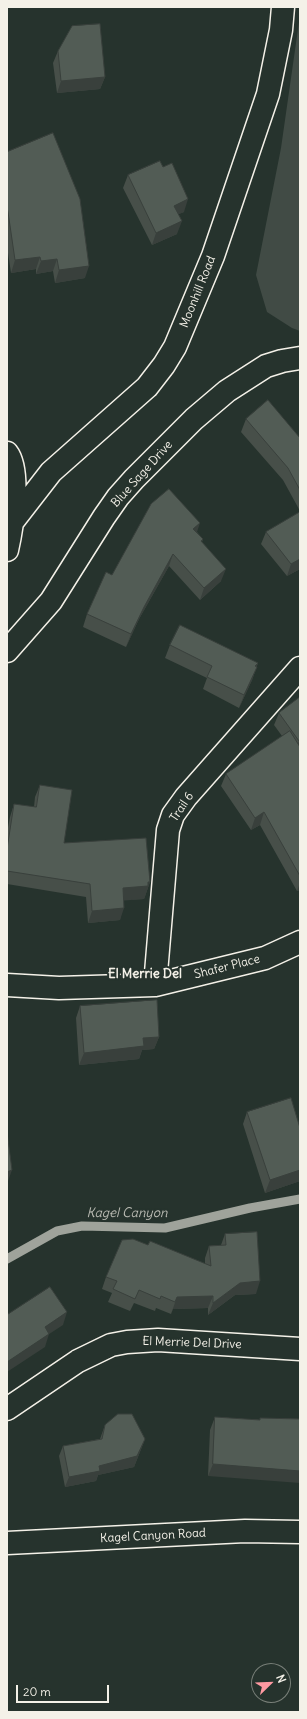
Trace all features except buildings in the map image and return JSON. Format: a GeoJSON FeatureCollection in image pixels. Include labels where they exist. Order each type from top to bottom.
{"type":"FeatureCollection","features":[{"type":"Feature","properties":{"kind":"street","name":"Moonhill Road"},"geometry":{"type":"LineString","coordinates":[[13,521],[51,472],[147,387],[164,365],[175,347],[213,256],[268,94],[281,30],[283,7]]}},
{"type":"Feature","properties":{"kind":"street","name":"Blue Sage Drive"},"geometry":{"type":"LineString","coordinates":[[7,651],[51,601],[118,497],[194,419],[228,391],[266,366],[282,361],[300,358]]}},
{"type":"Feature","properties":{"kind":"street"},"geometry":{"type":"LineString","coordinates":[[7,452],[14,471],[13,521],[7,550]]}},
{"type":"Feature","properties":{"kind":"street","name":"Trail 6"},"geometry":{"type":"LineString","coordinates":[[155,985],[168,830],[173,815],[186,797],[300,668]]}},
{"type":"Feature","properties":{"kind":"street","name":"Shafer Place"},"geometry":{"type":"LineString","coordinates":[[7,985],[59,988],[155,985],[265,958],[300,942]]}},
{"type":"Feature","properties":{"kind":"street","name":"El Merrie Del Drive"},"geometry":{"type":"LineString","coordinates":[[7,1409],[78,1361],[110,1345],[135,1341],[158,1340],[300,1349]]}},
{"type":"Feature","properties":{"kind":"street","name":"Kagel Canyon Road"},"geometry":{"type":"LineString","coordinates":[[7,1543],[245,1532],[300,1532]]}},
{"type":"Feature","properties":{"kind":"shaded area"},"geometry":{"type":"Polygon","coordinates":[[[300,15],[300,331],[292,328],[267,312],[256,275],[281,148],[300,15]]]}},
{"type":"Feature","properties":{"kind":"waterway","name":"Kagel Canyon"},"geometry":{"type":"LineString","coordinates":[[7,1259],[57,1231],[82,1226],[165,1228],[250,1208],[300,1199]]}},
{"type":"Feature","properties":{"kind":"district","name":"El Merrie Del"},"geometry":{"type":"Point","coordinates":[145,974]}}]}
